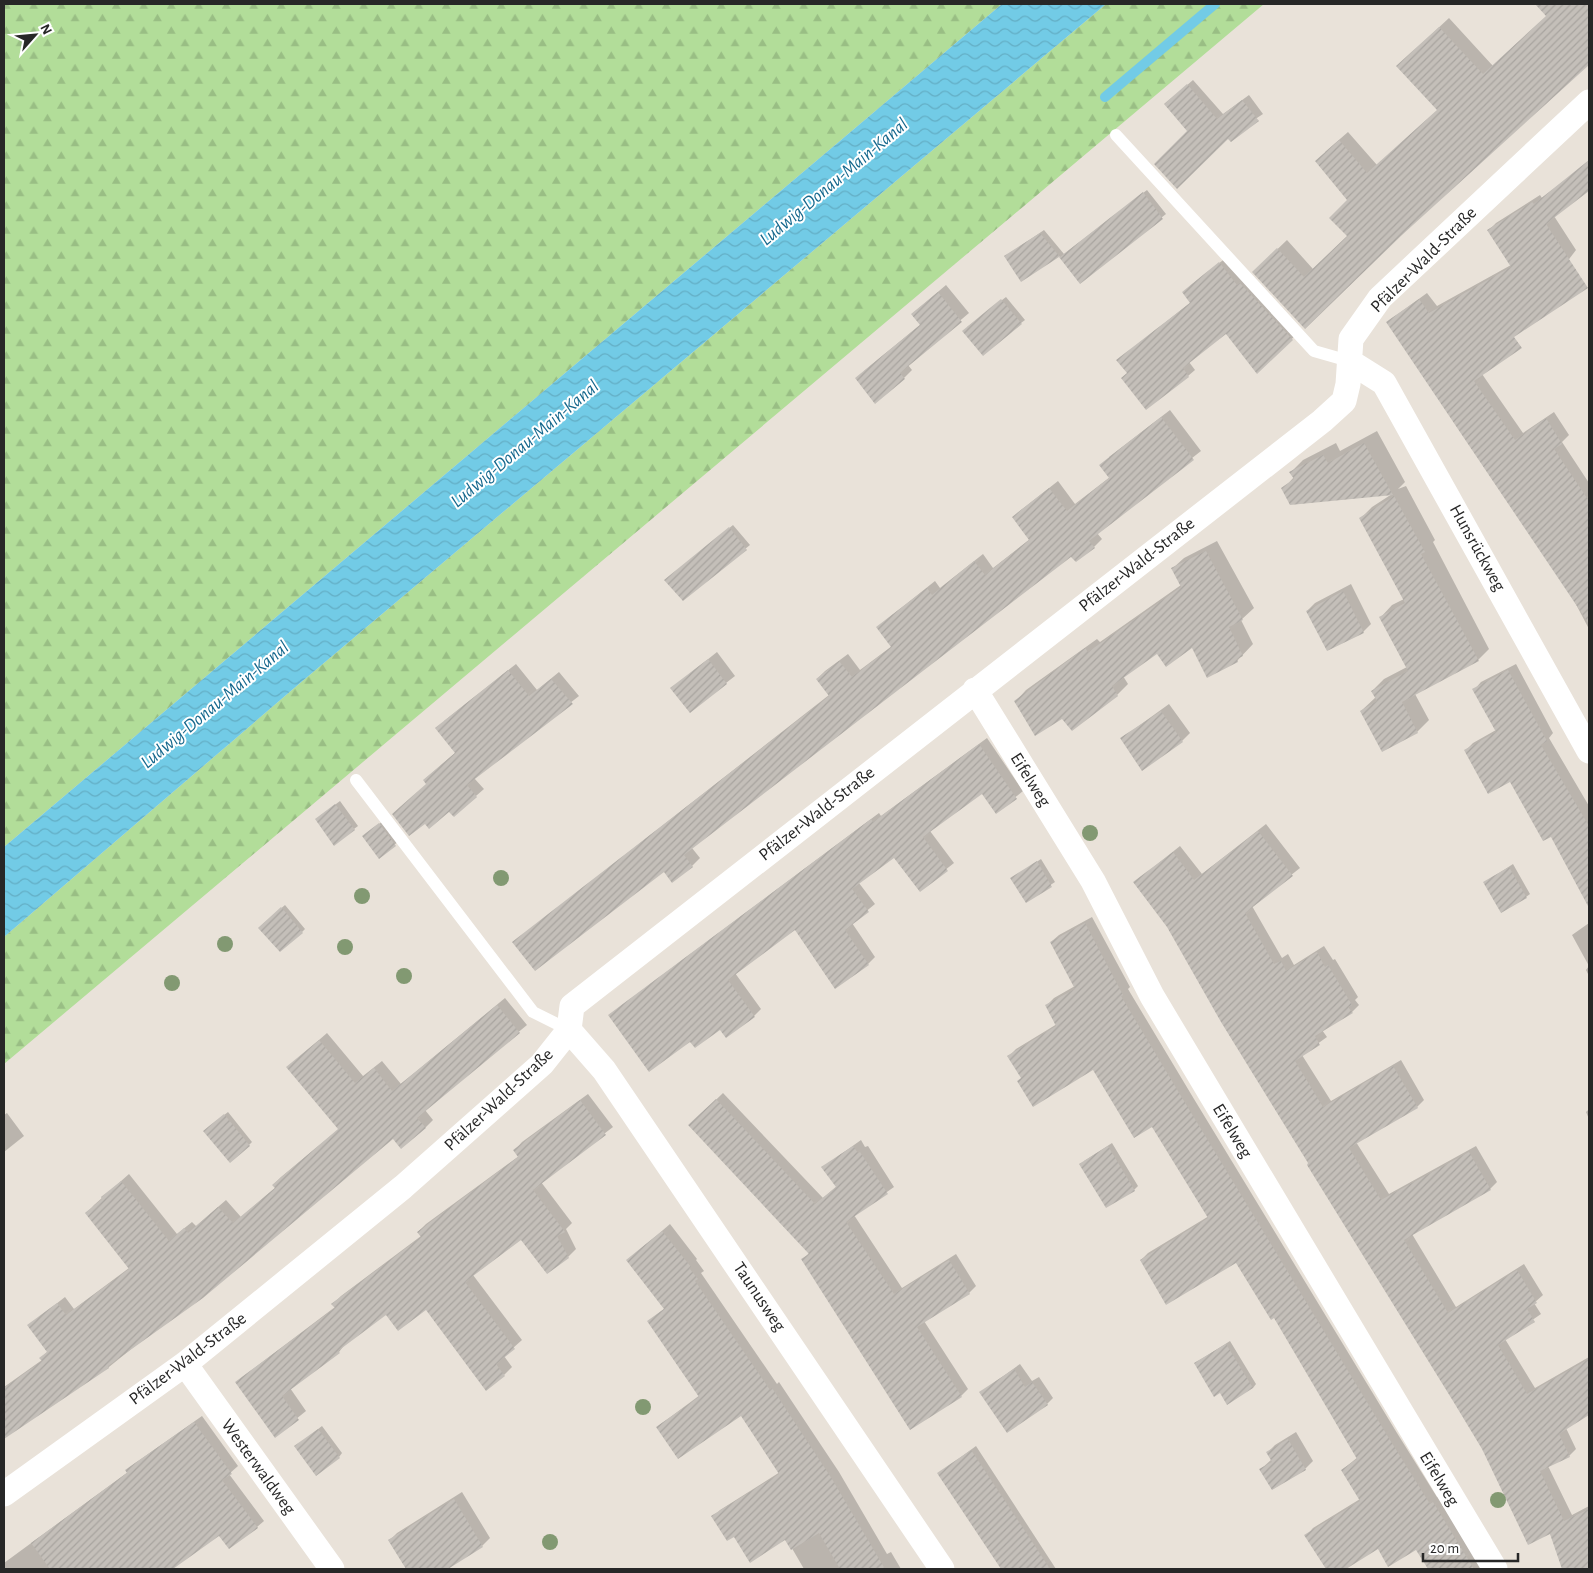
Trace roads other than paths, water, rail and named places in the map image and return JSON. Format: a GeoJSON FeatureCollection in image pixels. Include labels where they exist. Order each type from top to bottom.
{"type":"FeatureCollection","features":[{"type":"Feature","properties":{"kind":"street","name":"Pfälzer-Wald-Straße"},"geometry":{"type":"LineString","coordinates":[[4,1494],[185,1364],[403,1187],[542,1064],[569,1030],[572,1006],[1322,421],[1344,401],[1348,384],[1351,339],[1380,298],[1587,108]]}},
{"type":"Feature","properties":{"kind":"street","name":"Hunsrückweg"},"geometry":{"type":"LineString","coordinates":[[1349,361],[1384,383],[1589,750]]}},
{"type":"Feature","properties":{"kind":"street","name":"Eifelweg"},"geometry":{"type":"LineString","coordinates":[[975,690],[1093,881],[1152,996],[1495,1569]]}},
{"type":"Feature","properties":{"kind":"street","name":"Taunusweg"},"geometry":{"type":"LineString","coordinates":[[569,1030],[604,1070],[942,1569]]}},
{"type":"Feature","properties":{"kind":"street","name":"Westerwaldweg"},"geometry":{"type":"LineString","coordinates":[[185,1364],[332,1569]]}},
{"type":"Feature","properties":{"kind":"lane"},"geometry":{"type":"LineString","coordinates":[[1116,135],[1314,351],[1349,361]]}},
{"type":"Feature","properties":{"kind":"lane"},"geometry":{"type":"LineString","coordinates":[[356,780],[533,1012],[569,1030]]}},
{"type":"Feature","properties":{"kind":"water","name":"Ludwig-Donau-Main-Kanal"},"geometry":{"type":"Polygon","coordinates":[[[1002,4],[1106,4],[299,684],[4,937],[4,847],[1002,4]]]}},
{"type":"Feature","properties":{"kind":"waterway"},"geometry":{"type":"LineString","coordinates":[[1105,97],[1215,4]]}}]}
